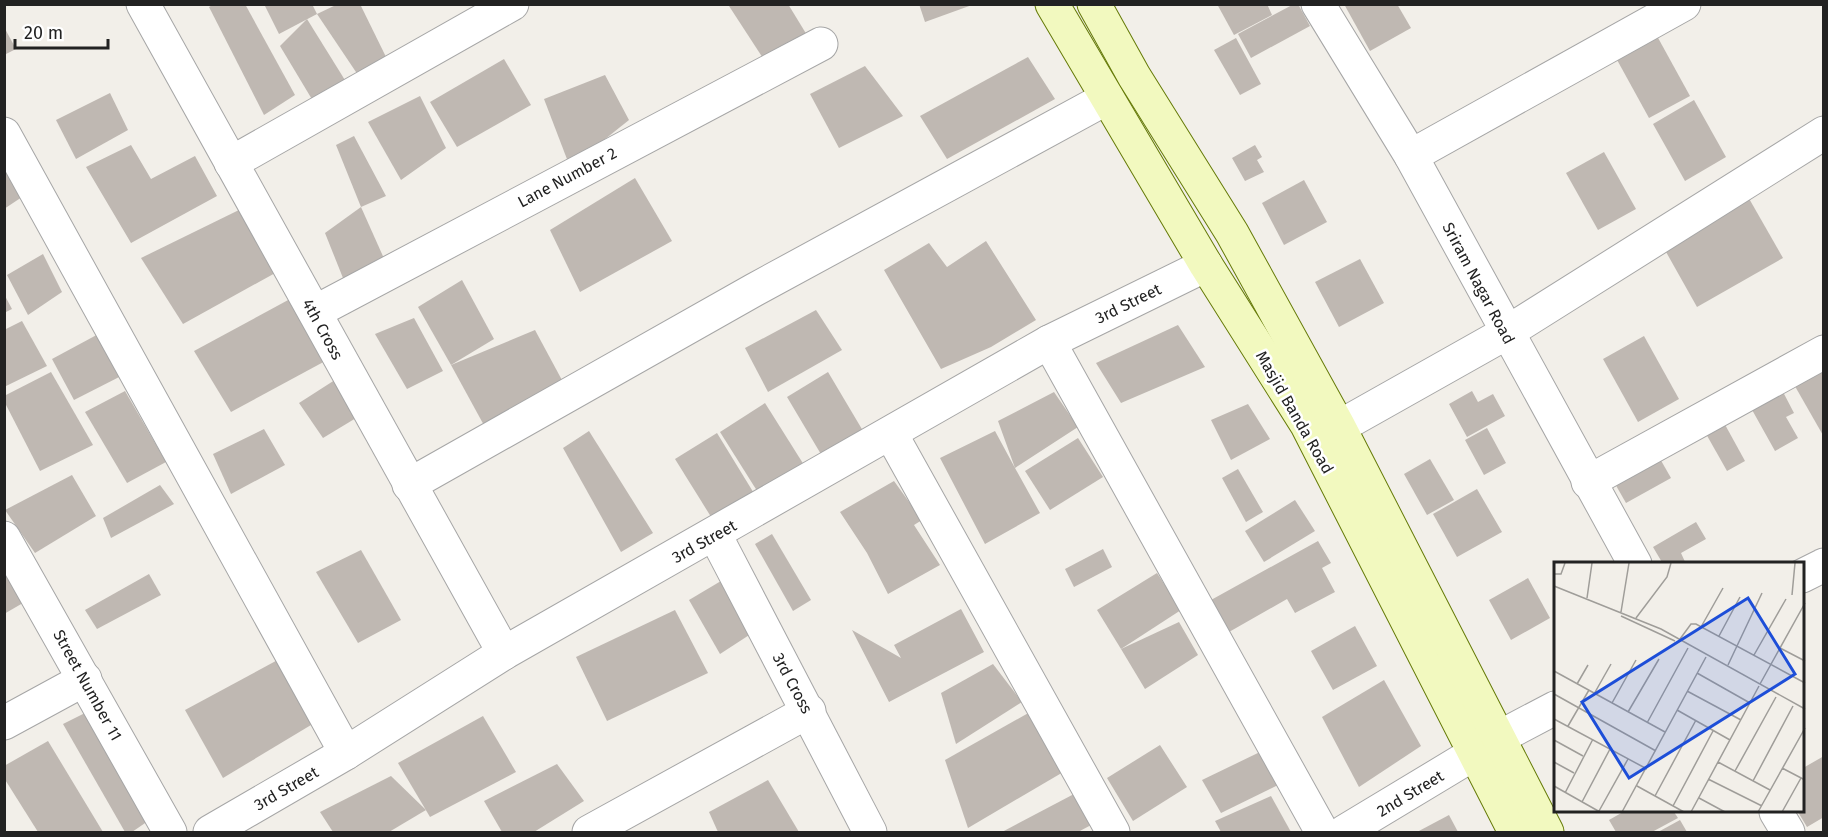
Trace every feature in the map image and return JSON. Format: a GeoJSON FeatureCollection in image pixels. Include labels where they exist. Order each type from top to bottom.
{"type":"FeatureCollection","features":[{"type":"Feature","properties":{"kind":"main road","name":"Masjid Banda Road"},"geometry":{"type":"LineString","coordinates":[[1052,4],[1206,264],[1307,425],[1486,745],[1547,832]]}},
{"type":"Feature","properties":{"kind":"main road","name":"Masjid Banda Road"},"geometry":{"type":"LineString","coordinates":[[1094,4],[1134,76],[1232,233],[1339,428],[1486,745],[1515,832]]}},
{"type":"Feature","properties":{"kind":"street","name":"4th Cross"},"geometry":{"type":"LineString","coordinates":[[143,4],[504,653]]}},
{"type":"Feature","properties":{"kind":"street"},"geometry":{"type":"LineString","coordinates":[[231,163],[512,4]]}},
{"type":"Feature","properties":{"kind":"street","name":"Sriram Nagar Road"},"geometry":{"type":"LineString","coordinates":[[1318,4],[1410,156],[1634,562]]}},
{"type":"Feature","properties":{"kind":"street"},"geometry":{"type":"LineString","coordinates":[[1410,156],[1684,4]]}},
{"type":"Feature","properties":{"kind":"street","name":"Lane Number 2"},"geometry":{"type":"LineString","coordinates":[[315,312],[821,44]]}},
{"type":"Feature","properties":{"kind":"street"},"geometry":{"type":"LineString","coordinates":[[409,485],[754,290],[1107,98]]}},
{"type":"Feature","properties":{"kind":"street"},"geometry":{"type":"LineString","coordinates":[[1339,428],[1506,333],[1824,132]]}},
{"type":"Feature","properties":{"kind":"street"},"geometry":{"type":"LineString","coordinates":[[4,134],[346,753]]}},
{"type":"Feature","properties":{"kind":"street","name":"3rd Street"},"geometry":{"type":"LineString","coordinates":[[210,832],[346,753],[504,653],[715,535],[1049,342],[1206,264]]}},
{"type":"Feature","properties":{"kind":"street"},"geometry":{"type":"LineString","coordinates":[[1049,342],[1322,832]]}},
{"type":"Feature","properties":{"kind":"street"},"geometry":{"type":"LineString","coordinates":[[1588,482],[1824,352]]}},
{"type":"Feature","properties":{"kind":"street"},"geometry":{"type":"LineString","coordinates":[[891,434],[1113,832]]}},
{"type":"Feature","properties":{"kind":"street","name":"3rd Cross"},"geometry":{"type":"LineString","coordinates":[[715,535],[870,832]]}},
{"type":"Feature","properties":{"kind":"street","name":"Street Number 11"},"geometry":{"type":"LineString","coordinates":[[4,538],[170,832]]}},
{"type":"Feature","properties":{"kind":"street"},"geometry":{"type":"LineString","coordinates":[[1804,575],[1824,565]]}},
{"type":"Feature","properties":{"kind":"street"},"geometry":{"type":"LineString","coordinates":[[4,723],[85,679]]}},
{"type":"Feature","properties":{"kind":"street","name":"2nd Street"},"geometry":{"type":"LineString","coordinates":[[1344,832],[1486,745],[1554,709]]}},
{"type":"Feature","properties":{"kind":"street"},"geometry":{"type":"LineString","coordinates":[[589,832],[808,711]]}},
{"type":"Feature","properties":{"kind":"street"},"geometry":{"type":"LineString","coordinates":[[1777,813],[1788,832]]}},
{"type":"Feature","properties":{"kind":"building"},"geometry":{"type":"Polygon","coordinates":[[[214,4],[245,4],[295,95],[264,115],[209,7],[214,4]]]}},
{"type":"Feature","properties":{"kind":"building"},"geometry":{"type":"Polygon","coordinates":[[[264,4],[312,4],[317,14],[279,34],[264,4]]]}},
{"type":"Feature","properties":{"kind":"building"},"geometry":{"type":"Polygon","coordinates":[[[338,4],[360,4],[388,61],[360,78],[317,14],[338,4]]]}},
{"type":"Feature","properties":{"kind":"building"},"geometry":{"type":"Polygon","coordinates":[[[731,4],[788,4],[810,40],[768,66],[729,6],[731,4]]]}},
{"type":"Feature","properties":{"kind":"building"},"geometry":{"type":"Polygon","coordinates":[[[919,4],[972,4],[972,5],[925,22],[919,4]]]}},
{"type":"Feature","properties":{"kind":"building"},"geometry":{"type":"Polygon","coordinates":[[[1217,4],[1267,4],[1272,15],[1234,35],[1217,4]]]}},
{"type":"Feature","properties":{"kind":"building"},"geometry":{"type":"Polygon","coordinates":[[[1298,4],[1310,26],[1251,58],[1238,34],[1298,4]]]}},
{"type":"Feature","properties":{"kind":"building"},"geometry":{"type":"Polygon","coordinates":[[[1344,4],[1397,4],[1411,28],[1370,51],[1344,4]]]}},
{"type":"Feature","properties":{"kind":"building"},"geometry":{"type":"Polygon","coordinates":[[[307,19],[348,85],[313,101],[280,46],[307,19]]]}},
{"type":"Feature","properties":{"kind":"building"},"geometry":{"type":"Polygon","coordinates":[[[4,27],[16,49],[4,55],[4,27]]]}},
{"type":"Feature","properties":{"kind":"building"},"geometry":{"type":"Polygon","coordinates":[[[1657,36],[1690,96],[1649,118],[1616,58],[1657,36]]]}},
{"type":"Feature","properties":{"kind":"building"},"geometry":{"type":"Polygon","coordinates":[[[1236,38],[1261,84],[1240,95],[1214,50],[1236,38]]]}},
{"type":"Feature","properties":{"kind":"building"},"geometry":{"type":"Polygon","coordinates":[[[1028,57],[1055,99],[947,159],[920,116],[1028,57]]]}},
{"type":"Feature","properties":{"kind":"building"},"geometry":{"type":"Polygon","coordinates":[[[504,59],[531,105],[457,147],[430,102],[504,59]]]}},
{"type":"Feature","properties":{"kind":"building"},"geometry":{"type":"Polygon","coordinates":[[[865,66],[903,116],[839,148],[810,94],[865,66]]]}},
{"type":"Feature","properties":{"kind":"building"},"geometry":{"type":"Polygon","coordinates":[[[605,75],[629,120],[570,167],[544,99],[605,75]]]}},
{"type":"Feature","properties":{"kind":"building"},"geometry":{"type":"Polygon","coordinates":[[[110,93],[128,130],[76,159],[56,120],[110,93]]]}},
{"type":"Feature","properties":{"kind":"building"},"geometry":{"type":"Polygon","coordinates":[[[420,96],[446,148],[401,180],[368,122],[420,96]]]}},
{"type":"Feature","properties":{"kind":"building"},"geometry":{"type":"Polygon","coordinates":[[[1694,100],[1726,157],[1685,181],[1653,124],[1694,100]]]}},
{"type":"Feature","properties":{"kind":"building"},"geometry":{"type":"Polygon","coordinates":[[[354,136],[386,196],[361,207],[336,145],[354,136]]]}},
{"type":"Feature","properties":{"kind":"building"},"geometry":{"type":"Polygon","coordinates":[[[131,145],[151,179],[195,156],[217,196],[131,243],[86,167],[131,145]]]}},
{"type":"Feature","properties":{"kind":"building"},"geometry":{"type":"Polygon","coordinates":[[[1255,145],[1262,157],[1257,160],[1264,172],[1245,181],[1232,158],[1255,145]]]}},
{"type":"Feature","properties":{"kind":"building"},"geometry":{"type":"Polygon","coordinates":[[[1604,152],[1636,209],[1598,230],[1566,173],[1604,152]]]}},
{"type":"Feature","properties":{"kind":"building"},"geometry":{"type":"Polygon","coordinates":[[[4,154],[28,193],[4,209],[4,154]]]}},
{"type":"Feature","properties":{"kind":"building"},"geometry":{"type":"Polygon","coordinates":[[[635,178],[672,241],[580,292],[550,230],[635,178]]]}},
{"type":"Feature","properties":{"kind":"building"},"geometry":{"type":"Polygon","coordinates":[[[1304,180],[1327,222],[1284,245],[1262,203],[1304,180]]]}},
{"type":"Feature","properties":{"kind":"building"},"geometry":{"type":"Polygon","coordinates":[[[1747,195],[1783,258],[1697,307],[1661,243],[1747,195]]]}},
{"type":"Feature","properties":{"kind":"building"},"geometry":{"type":"Polygon","coordinates":[[[361,207],[386,263],[349,293],[325,233],[361,207]]]}},
{"type":"Feature","properties":{"kind":"building"},"geometry":{"type":"Polygon","coordinates":[[[241,209],[277,272],[183,324],[141,258],[241,209]]]}},
{"type":"Feature","properties":{"kind":"building"},"geometry":{"type":"Polygon","coordinates":[[[986,241],[1036,320],[991,347],[941,369],[884,270],[929,243],[947,267],[986,241]]]}},
{"type":"Feature","properties":{"kind":"building"},"geometry":{"type":"Polygon","coordinates":[[[43,254],[62,292],[28,315],[7,275],[43,254]]]}},
{"type":"Feature","properties":{"kind":"building"},"geometry":{"type":"Polygon","coordinates":[[[1360,259],[1384,303],[1339,327],[1315,282],[1360,259]]]}},
{"type":"Feature","properties":{"kind":"building"},"geometry":{"type":"Polygon","coordinates":[[[462,280],[494,339],[451,365],[418,307],[462,280]]]}},
{"type":"Feature","properties":{"kind":"building"},"geometry":{"type":"Polygon","coordinates":[[[4,294],[12,309],[4,313],[4,294]]]}},
{"type":"Feature","properties":{"kind":"building"},"geometry":{"type":"Polygon","coordinates":[[[290,299],[329,359],[231,412],[194,351],[290,299]]]}},
{"type":"Feature","properties":{"kind":"building"},"geometry":{"type":"Polygon","coordinates":[[[816,310],[842,350],[768,392],[745,348],[816,310]]]}},
{"type":"Feature","properties":{"kind":"building"},"geometry":{"type":"Polygon","coordinates":[[[414,318],[443,371],[407,389],[375,334],[414,318]]]}},
{"type":"Feature","properties":{"kind":"building"},"geometry":{"type":"Polygon","coordinates":[[[22,321],[47,366],[4,387],[4,330],[22,321]]]}},
{"type":"Feature","properties":{"kind":"building"},"geometry":{"type":"Polygon","coordinates":[[[1178,325],[1205,367],[1121,403],[1096,363],[1178,325]]]}},
{"type":"Feature","properties":{"kind":"building"},"geometry":{"type":"Polygon","coordinates":[[[535,330],[563,382],[486,429],[451,365],[535,330]]]}},
{"type":"Feature","properties":{"kind":"building"},"geometry":{"type":"Polygon","coordinates":[[[104,331],[129,372],[74,400],[52,359],[104,331]]]}},
{"type":"Feature","properties":{"kind":"building"},"geometry":{"type":"Polygon","coordinates":[[[1644,336],[1679,399],[1638,422],[1603,359],[1644,336]]]}},
{"type":"Feature","properties":{"kind":"building"},"geometry":{"type":"Polygon","coordinates":[[[1824,363],[1824,437],[1792,381],[1824,363]]]}},
{"type":"Feature","properties":{"kind":"building"},"geometry":{"type":"Polygon","coordinates":[[[51,372],[93,445],[40,471],[4,401],[4,396],[51,372]]]}},
{"type":"Feature","properties":{"kind":"building"},"geometry":{"type":"Polygon","coordinates":[[[828,372],[866,436],[825,461],[787,397],[828,372]]]}},
{"type":"Feature","properties":{"kind":"building"},"geometry":{"type":"Polygon","coordinates":[[[338,378],[361,415],[323,438],[299,403],[338,378]]]}},
{"type":"Feature","properties":{"kind":"building"},"geometry":{"type":"Polygon","coordinates":[[[1782,390],[1794,413],[1786,417],[1798,438],[1775,451],[1751,408],[1782,390]]]}},
{"type":"Feature","properties":{"kind":"building"},"geometry":{"type":"Polygon","coordinates":[[[125,391],[166,462],[127,483],[85,412],[125,391]]]}},
{"type":"Feature","properties":{"kind":"building"},"geometry":{"type":"Polygon","coordinates":[[[1472,391],[1478,402],[1493,394],[1505,416],[1467,437],[1449,404],[1472,391]]]}},
{"type":"Feature","properties":{"kind":"building"},"geometry":{"type":"Polygon","coordinates":[[[1054,392],[1078,427],[1015,468],[998,421],[1054,392]]]}},
{"type":"Feature","properties":{"kind":"building"},"geometry":{"type":"Polygon","coordinates":[[[765,403],[804,465],[759,494],[720,432],[765,403]]]}},
{"type":"Feature","properties":{"kind":"building"},"geometry":{"type":"Polygon","coordinates":[[[1248,404],[1270,439],[1231,460],[1211,420],[1248,404]]]}},
{"type":"Feature","properties":{"kind":"building"},"geometry":{"type":"Polygon","coordinates":[[[1723,421],[1745,461],[1727,471],[1705,432],[1723,421]]]}},
{"type":"Feature","properties":{"kind":"building"},"geometry":{"type":"Polygon","coordinates":[[[1487,428],[1506,463],[1484,475],[1465,440],[1487,428]]]}},
{"type":"Feature","properties":{"kind":"building"},"geometry":{"type":"Polygon","coordinates":[[[264,429],[285,465],[231,494],[213,454],[264,429]]]}},
{"type":"Feature","properties":{"kind":"building"},"geometry":{"type":"Polygon","coordinates":[[[589,431],[653,533],[621,552],[563,448],[589,431]]]}},
{"type":"Feature","properties":{"kind":"building"},"geometry":{"type":"Polygon","coordinates":[[[995,431],[1040,513],[985,544],[940,458],[995,431]]]}},
{"type":"Feature","properties":{"kind":"building"},"geometry":{"type":"Polygon","coordinates":[[[717,433],[755,495],[713,520],[675,459],[717,433]]]}},
{"type":"Feature","properties":{"kind":"building"},"geometry":{"type":"Polygon","coordinates":[[[1078,438],[1103,477],[1050,510],[1025,471],[1078,438]]]}},
{"type":"Feature","properties":{"kind":"building"},"geometry":{"type":"Polygon","coordinates":[[[1659,457],[1671,478],[1626,503],[1614,482],[1659,457]]]}},
{"type":"Feature","properties":{"kind":"building"},"geometry":{"type":"Polygon","coordinates":[[[1430,459],[1454,500],[1427,515],[1404,474],[1430,459]]]}},
{"type":"Feature","properties":{"kind":"building"},"geometry":{"type":"Polygon","coordinates":[[[1238,469],[1263,512],[1246,522],[1222,478],[1238,469]]]}},
{"type":"Feature","properties":{"kind":"building"},"geometry":{"type":"Polygon","coordinates":[[[72,475],[96,516],[35,553],[5,510],[72,475]]]}},
{"type":"Feature","properties":{"kind":"building"},"geometry":{"type":"Polygon","coordinates":[[[894,481],[922,520],[914,525],[940,565],[888,594],[867,553],[840,512],[894,481]]]}},
{"type":"Feature","properties":{"kind":"building"},"geometry":{"type":"Polygon","coordinates":[[[160,485],[174,504],[111,538],[103,518],[160,485]]]}},
{"type":"Feature","properties":{"kind":"building"},"geometry":{"type":"Polygon","coordinates":[[[1477,489],[1502,532],[1457,557],[1433,514],[1477,489]]]}},
{"type":"Feature","properties":{"kind":"building"},"geometry":{"type":"Polygon","coordinates":[[[1295,500],[1315,531],[1264,562],[1245,531],[1295,500]]]}},
{"type":"Feature","properties":{"kind":"building"},"geometry":{"type":"Polygon","coordinates":[[[1696,522],[1706,539],[1681,553],[1685,562],[1662,562],[1653,547],[1696,522]]]}},
{"type":"Feature","properties":{"kind":"building"},"geometry":{"type":"Polygon","coordinates":[[[772,534],[811,600],[793,611],[755,544],[772,534]]]}},
{"type":"Feature","properties":{"kind":"building"},"geometry":{"type":"Polygon","coordinates":[[[4,539],[47,589],[4,614],[4,539]]]}},
{"type":"Feature","properties":{"kind":"building"},"geometry":{"type":"Polygon","coordinates":[[[1318,541],[1331,563],[1322,568],[1335,592],[1295,613],[1287,599],[1229,632],[1211,600],[1318,541]]]}},
{"type":"Feature","properties":{"kind":"building"},"geometry":{"type":"Polygon","coordinates":[[[1103,549],[1112,567],[1074,587],[1065,569],[1103,549]]]}},
{"type":"Feature","properties":{"kind":"building"},"geometry":{"type":"Polygon","coordinates":[[[361,550],[401,620],[358,643],[316,572],[361,550]]]}},
{"type":"Feature","properties":{"kind":"building"},"geometry":{"type":"Polygon","coordinates":[[[1157,573],[1181,610],[1121,649],[1097,610],[1157,573]]]}},
{"type":"Feature","properties":{"kind":"building"},"geometry":{"type":"Polygon","coordinates":[[[149,574],[161,595],[97,629],[85,610],[149,574]]]}},
{"type":"Feature","properties":{"kind":"building"},"geometry":{"type":"Polygon","coordinates":[[[726,578],[760,628],[720,654],[689,600],[726,578]]]}},
{"type":"Feature","properties":{"kind":"building"},"geometry":{"type":"Polygon","coordinates":[[[1528,578],[1550,618],[1511,640],[1489,600],[1528,578]]]}},
{"type":"Feature","properties":{"kind":"building"},"geometry":{"type":"Polygon","coordinates":[[[961,609],[984,652],[889,702],[852,630],[901,658],[894,645],[961,609]]]}},
{"type":"Feature","properties":{"kind":"building"},"geometry":{"type":"Polygon","coordinates":[[[675,610],[708,673],[607,721],[576,657],[675,610]]]}},
{"type":"Feature","properties":{"kind":"building"},"geometry":{"type":"Polygon","coordinates":[[[1179,622],[1198,655],[1145,689],[1121,649],[1179,622]]]}},
{"type":"Feature","properties":{"kind":"building"},"geometry":{"type":"Polygon","coordinates":[[[1355,626],[1377,666],[1333,690],[1311,651],[1355,626]]]}},
{"type":"Feature","properties":{"kind":"building"},"geometry":{"type":"Polygon","coordinates":[[[285,656],[321,719],[223,778],[185,710],[285,656]]]}},
{"type":"Feature","properties":{"kind":"building"},"geometry":{"type":"Polygon","coordinates":[[[993,664],[1022,702],[956,744],[941,693],[993,664]]]}},
{"type":"Feature","properties":{"kind":"building"},"geometry":{"type":"Polygon","coordinates":[[[1384,680],[1421,746],[1359,787],[1322,717],[1384,680]]]}},
{"type":"Feature","properties":{"kind":"building"},"geometry":{"type":"Polygon","coordinates":[[[111,700],[170,806],[132,832],[125,832],[63,724],[111,700]]]}},
{"type":"Feature","properties":{"kind":"building"},"geometry":{"type":"Polygon","coordinates":[[[1039,707],[1065,771],[968,828],[945,760],[1039,707]]]}},
{"type":"Feature","properties":{"kind":"building"},"geometry":{"type":"Polygon","coordinates":[[[483,716],[516,772],[430,817],[398,763],[483,716]]]}},
{"type":"Feature","properties":{"kind":"building"},"geometry":{"type":"Polygon","coordinates":[[[48,741],[103,832],[38,832],[4,778],[4,766],[48,741]]]}},
{"type":"Feature","properties":{"kind":"building"},"geometry":{"type":"Polygon","coordinates":[[[1160,745],[1187,787],[1133,821],[1107,778],[1160,745]]]}},
{"type":"Feature","properties":{"kind":"building"},"geometry":{"type":"Polygon","coordinates":[[[1262,751],[1280,784],[1221,813],[1202,780],[1262,751]]]}},
{"type":"Feature","properties":{"kind":"building"},"geometry":{"type":"Polygon","coordinates":[[[1824,756],[1824,817],[1807,827],[1799,813],[1804,813],[1804,767],[1824,756]]]}},
{"type":"Feature","properties":{"kind":"building"},"geometry":{"type":"Polygon","coordinates":[[[557,764],[584,801],[534,832],[502,832],[484,801],[557,764]]]}},
{"type":"Feature","properties":{"kind":"building"},"geometry":{"type":"Polygon","coordinates":[[[391,776],[426,810],[389,832],[333,832],[320,812],[391,776]]]}},
{"type":"Feature","properties":{"kind":"building"},"geometry":{"type":"Polygon","coordinates":[[[768,780],[799,832],[718,832],[709,812],[768,780]]]}},
{"type":"Feature","properties":{"kind":"building"},"geometry":{"type":"Polygon","coordinates":[[[1074,794],[1093,824],[1078,832],[1002,832],[1074,794]]]}},
{"type":"Feature","properties":{"kind":"building"},"geometry":{"type":"Polygon","coordinates":[[[1271,796],[1291,832],[1221,832],[1215,821],[1271,796]]]}},
{"type":"Feature","properties":{"kind":"building"},"geometry":{"type":"Polygon","coordinates":[[[1621,813],[1675,813],[1678,818],[1652,832],[1616,832],[1609,820],[1621,813]]]}},
{"type":"Feature","properties":{"kind":"building"},"geometry":{"type":"Polygon","coordinates":[[[1449,815],[1458,832],[1417,832],[1449,815]]]}},
{"type":"Feature","properties":{"kind":"building"},"geometry":{"type":"Polygon","coordinates":[[[1680,820],[1687,832],[1658,832],[1680,820]]]}}]}
